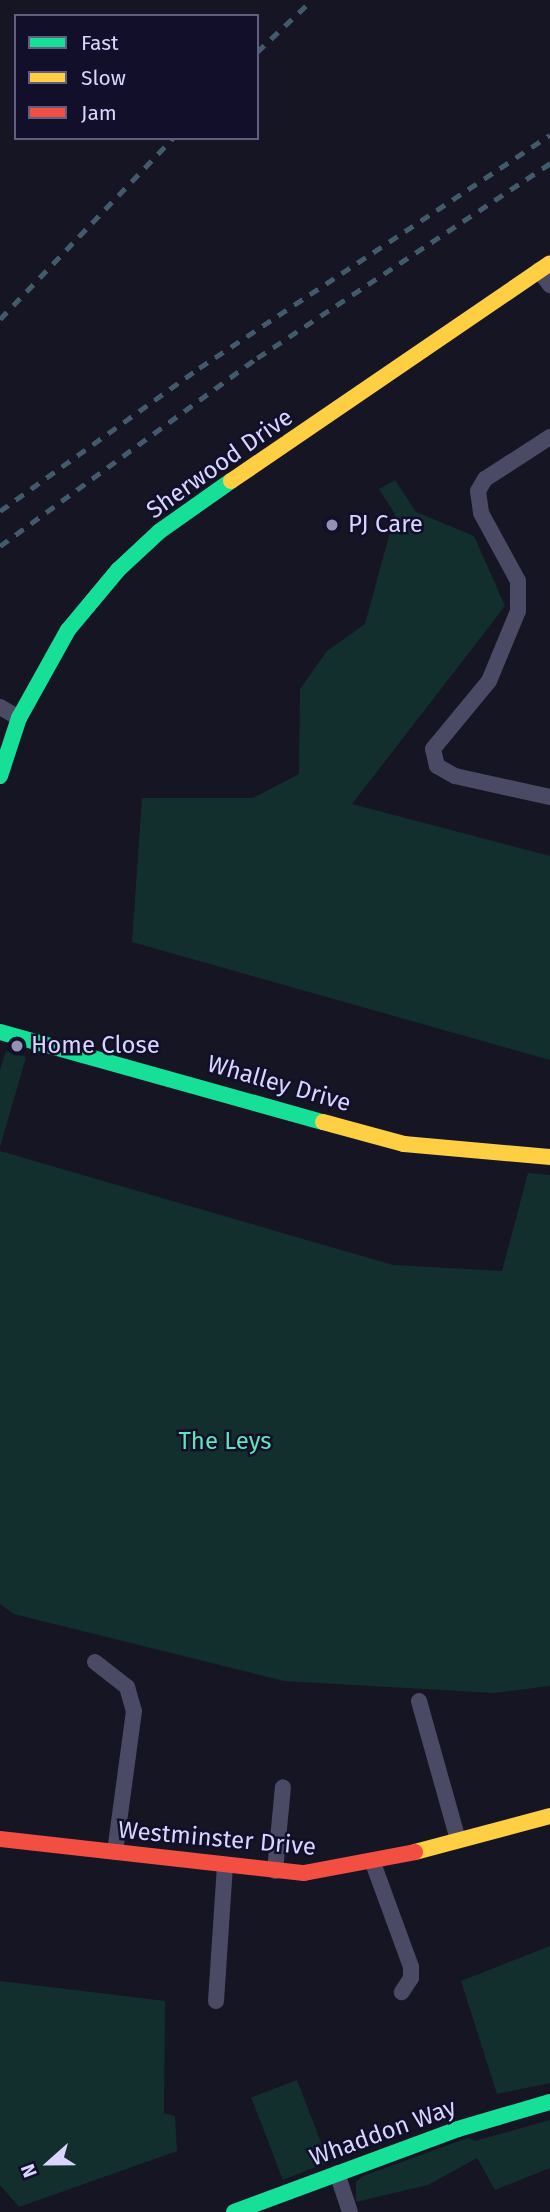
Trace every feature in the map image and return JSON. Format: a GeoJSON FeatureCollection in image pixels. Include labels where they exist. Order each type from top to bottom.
{"type":"FeatureCollection","features":[{"type":"Feature","properties":{"kind":"street"},"geometry":{"type":"LineString","coordinates":[[545,266],[550,285]]}},
{"type":"Feature","properties":{"kind":"street","name":"Sherwood Drive"},"geometry":{"type":"LineString","coordinates":[[0,776],[19,718],[68,630],[118,570],[160,531],[545,266]]}},
{"type":"Feature","properties":{"kind":"street"},"geometry":{"type":"LineString","coordinates":[[550,437],[485,480],[478,491],[481,513],[519,581],[518,611],[489,681],[433,748],[438,766],[455,776],[550,797]]}},
{"type":"Feature","properties":{"kind":"street"},"geometry":{"type":"LineString","coordinates":[[0,707],[19,718]]}},
{"type":"Feature","properties":{"kind":"street","name":"Whalley Drive"},"geometry":{"type":"LineString","coordinates":[[0,1032],[404,1144],[470,1153],[550,1157]]}},
{"type":"Feature","properties":{"kind":"street"},"geometry":{"type":"LineString","coordinates":[[95,1662],[127,1688],[134,1711],[116,1852]]}},
{"type":"Feature","properties":{"kind":"street"},"geometry":{"type":"LineString","coordinates":[[419,1701],[458,1840]]}},
{"type":"Feature","properties":{"kind":"street"},"geometry":{"type":"LineString","coordinates":[[275,1871],[283,1787]]}},
{"type":"Feature","properties":{"kind":"street","name":"Westminster Drive"},"geometry":{"type":"LineString","coordinates":[[0,1839],[275,1871],[334,1871],[550,1815]]}},
{"type":"Feature","properties":{"kind":"street"},"geometry":{"type":"LineString","coordinates":[[373,1863],[411,1967],[411,1978],[402,1992]]}},
{"type":"Feature","properties":{"kind":"street"},"geometry":{"type":"LineString","coordinates":[[216,2001],[225,1866]]}},
{"type":"Feature","properties":{"kind":"street","name":"Whaddon Way"},"geometry":{"type":"LineString","coordinates":[[234,2212],[458,2129],[550,2102]]}},
{"type":"Feature","properties":{"kind":"street"},"geometry":{"type":"LineString","coordinates":[[337,2174],[351,2212]]}},
{"type":"Feature","properties":{"kind":"green space"},"geometry":{"type":"Polygon","coordinates":[[[395,480],[416,512],[474,536],[505,606],[352,804],[550,856],[550,1060],[132,942],[142,798],[253,798],[299,774],[300,689],[327,651],[365,624],[395,514],[379,489],[395,480]]]}},
{"type":"Feature","properties":{"kind":"green space"},"geometry":{"type":"Polygon","coordinates":[[[6,1051],[26,1057],[0,1147],[0,1070],[6,1051]]]}},
{"type":"Feature","properties":{"kind":"green space","name":"The Leys"},"geometry":{"type":"Polygon","coordinates":[[[0,1151],[393,1265],[502,1271],[528,1173],[550,1175],[550,1686],[495,1693],[284,1681],[14,1614],[0,1604],[0,1151]]]}},
{"type":"Feature","properties":{"kind":"green space"},"geometry":{"type":"Polygon","coordinates":[[[550,1946],[550,2083],[497,2094],[461,1981],[550,1946]]]}},
{"type":"Feature","properties":{"kind":"green space"},"geometry":{"type":"Polygon","coordinates":[[[0,1981],[165,2001],[164,2113],[175,2116],[177,2151],[19,2207],[0,2185],[0,1981]]]}},
{"type":"Feature","properties":{"kind":"green space"},"geometry":{"type":"Polygon","coordinates":[[[297,2080],[329,2162],[283,2180],[251,2098],[297,2080]]]}},
{"type":"Feature","properties":{"kind":"green space"},"geometry":{"type":"Polygon","coordinates":[[[550,2120],[550,2168],[495,2190],[477,2158],[428,2185],[356,2202],[356,2182],[363,2176],[468,2138],[475,2141],[550,2120]]]}},
{"type":"Feature","properties":{"kind":"railway"},"geometry":{"type":"LineString","coordinates":[[259,50],[312,0]]}},
{"type":"Feature","properties":{"kind":"railway"},"geometry":{"type":"LineString","coordinates":[[0,511],[199,368],[550,135]]}},
{"type":"Feature","properties":{"kind":"railway"},"geometry":{"type":"LineString","coordinates":[[0,319],[171,140]]}},
{"type":"Feature","properties":{"kind":"railway"},"geometry":{"type":"LineString","coordinates":[[0,546],[257,358],[550,163]]}},
{"type":"Feature","properties":{"kind":"traffic: fast"},"geometry":{"type":"LineString","coordinates":[[0,776],[19,718],[68,630],[118,570],[160,531],[231,481]]}},
{"type":"Feature","properties":{"kind":"traffic: fast"},"geometry":{"type":"LineString","coordinates":[[0,1032],[323,1122]]}},
{"type":"Feature","properties":{"kind":"traffic: fast"},"geometry":{"type":"LineString","coordinates":[[234,2212],[458,2129],[550,2102]]}},
{"type":"Feature","properties":{"kind":"traffic: slow"},"geometry":{"type":"LineString","coordinates":[[231,481],[550,263]]}},
{"type":"Feature","properties":{"kind":"traffic: slow"},"geometry":{"type":"LineString","coordinates":[[323,1122],[404,1144],[550,1157]]}},
{"type":"Feature","properties":{"kind":"traffic: slow"},"geometry":{"type":"LineString","coordinates":[[415,1852],[550,1816]]}},
{"type":"Feature","properties":{"kind":"traffic: jam"},"geometry":{"type":"LineString","coordinates":[[0,1839],[304,1873],[415,1852]]}},
{"type":"Feature","properties":{"kind":"place","name":"PJ Care"},"geometry":{"type":"Point","coordinates":[332,525]}},
{"type":"Feature","properties":{"kind":"place","name":"Home Close"},"geometry":{"type":"Point","coordinates":[17,1046]}}]}
